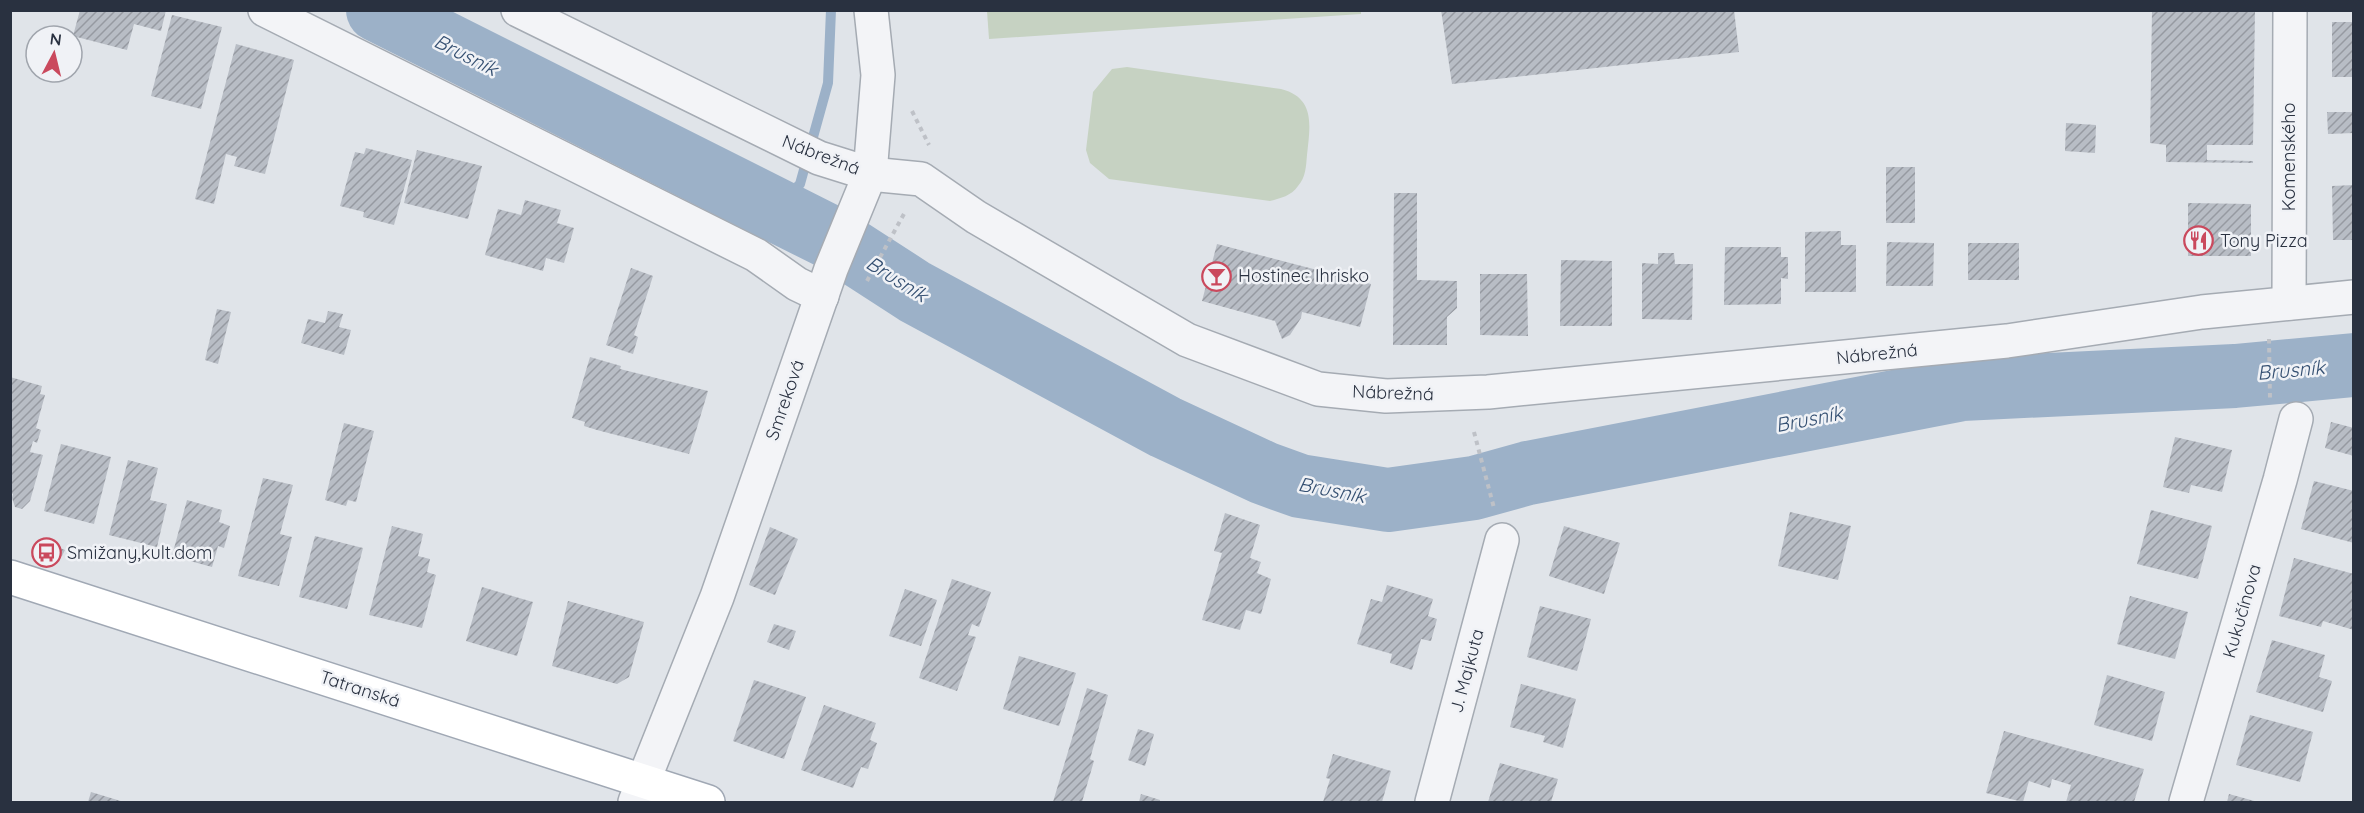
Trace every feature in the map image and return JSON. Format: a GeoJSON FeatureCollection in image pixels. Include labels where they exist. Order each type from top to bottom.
{"type":"FeatureCollection","features":[{"type":"Feature","properties":{"kind":"main road","name":"Tatranská"},"geometry":{"type":"LineString","coordinates":[[10,577],[640,791],[708,802]]}},
{"type":"Feature","properties":{"kind":"street"},"geometry":{"type":"LineString","coordinates":[[265,10],[756,255],[797,284],[826,282]]}},
{"type":"Feature","properties":{"kind":"street","name":"Nábrežná"},"geometry":{"type":"LineString","coordinates":[[518,10],[806,152],[870,174],[921,179],[976,217],[1187,340],[1318,389],[1386,396],[1500,391],[2007,340],[2202,312],[2354,297]]}},
{"type":"Feature","properties":{"kind":"street","name":"Smreková"},"geometry":{"type":"LineString","coordinates":[[640,791],[717,597],[826,282],[870,174],[878,75],[871,10]]}},
{"type":"Feature","properties":{"kind":"street","name":"Komenského"},"geometry":{"type":"LineString","coordinates":[[2289,303],[2290,10]]}},
{"type":"Feature","properties":{"kind":"street","name":"Kukučínova"},"geometry":{"type":"LineString","coordinates":[[2186,802],[2274,503],[2283,414]]}},
{"type":"Feature","properties":{"kind":"street","name":"J. Majkuta"},"geometry":{"type":"LineString","coordinates":[[1432,802],[1502,540]]}},
{"type":"Feature","properties":{"kind":"path"},"geometry":{"type":"LineString","coordinates":[[862,290],[894,234]]}},
{"type":"Feature","properties":{"kind":"path"},"geometry":{"type":"LineString","coordinates":[[2268,329],[2283,414]]}},
{"type":"Feature","properties":{"kind":"path"},"geometry":{"type":"LineString","coordinates":[[1474,432],[1502,540]]}},
{"type":"Feature","properties":{"kind":"green space"},"geometry":{"type":"Polygon","coordinates":[[[987,11],[1361,11],[1361,14],[989,39],[987,11]]]}},
{"type":"Feature","properties":{"kind":"green space"},"geometry":{"type":"Polygon","coordinates":[[[1127,67],[1281,89],[1292,93],[1305,106],[1309,124],[1306,167],[1301,183],[1289,194],[1270,201],[1109,179],[1090,163],[1086,150],[1093,92],[1112,69],[1127,67]]]}},
{"type":"Feature","properties":{"kind":"building"},"geometry":{"type":"Polygon","coordinates":[[[80,10],[166,10],[161,31],[134,24],[127,50],[84,39],[84,24],[76,24],[80,10]]]}},
{"type":"Feature","properties":{"kind":"building"},"geometry":{"type":"Polygon","coordinates":[[[1441,10],[1734,10],[1739,52],[1452,84],[1441,10]]]}},
{"type":"Feature","properties":{"kind":"building"},"geometry":{"type":"Polygon","coordinates":[[[2152,10],[2255,10],[2253,145],[2207,145],[2207,160],[2253,161],[2253,163],[2166,162],[2166,145],[2150,143],[2152,10]]]}},
{"type":"Feature","properties":{"kind":"building"},"geometry":{"type":"Polygon","coordinates":[[[172,15],[222,27],[201,109],[151,96],[172,15]]]}},
{"type":"Feature","properties":{"kind":"building"},"geometry":{"type":"Polygon","coordinates":[[[2332,22],[2354,22],[2354,77],[2332,77],[2332,22]]]}},
{"type":"Feature","properties":{"kind":"building"},"geometry":{"type":"Polygon","coordinates":[[[236,44],[294,60],[265,174],[234,166],[237,157],[226,154],[214,204],[195,199],[236,44]]]}},
{"type":"Feature","properties":{"kind":"building"},"geometry":{"type":"Polygon","coordinates":[[[2327,112],[2354,112],[2354,133],[2328,134],[2327,112]]]}},
{"type":"Feature","properties":{"kind":"building"},"geometry":{"type":"Polygon","coordinates":[[[2066,123],[2096,125],[2095,153],[2065,151],[2066,123]]]}},
{"type":"Feature","properties":{"kind":"building"},"geometry":{"type":"Polygon","coordinates":[[[366,148],[412,160],[394,225],[363,217],[364,212],[340,206],[355,152],[364,154],[366,148]]]}},
{"type":"Feature","properties":{"kind":"building"},"geometry":{"type":"Polygon","coordinates":[[[417,150],[482,166],[468,219],[404,203],[417,150]]]}},
{"type":"Feature","properties":{"kind":"building"},"geometry":{"type":"Polygon","coordinates":[[[1886,167],[1915,167],[1915,223],[1886,223],[1886,167]]]}},
{"type":"Feature","properties":{"kind":"building"},"geometry":{"type":"Polygon","coordinates":[[[2354,185],[2354,240],[2333,240],[2332,186],[2354,185]]]}},
{"type":"Feature","properties":{"kind":"building"},"geometry":{"type":"Polygon","coordinates":[[[1394,193],[1417,193],[1417,280],[1457,281],[1457,308],[1447,317],[1447,345],[1393,345],[1394,193]]]}},
{"type":"Feature","properties":{"kind":"building"},"geometry":{"type":"Polygon","coordinates":[[[525,200],[561,210],[557,223],[574,228],[564,263],[546,258],[543,271],[485,255],[498,209],[521,215],[525,200]]]}},
{"type":"Feature","properties":{"kind":"building"},"geometry":{"type":"Polygon","coordinates":[[[2188,203],[2251,204],[2251,256],[2188,256],[2188,203]]]}},
{"type":"Feature","properties":{"kind":"building"},"geometry":{"type":"Polygon","coordinates":[[[1841,231],[1841,245],[1856,245],[1856,292],[1805,292],[1805,232],[1841,231]]]}},
{"type":"Feature","properties":{"kind":"building"},"geometry":{"type":"Polygon","coordinates":[[[1887,242],[1934,243],[1933,286],[1886,286],[1887,242]]]}},
{"type":"Feature","properties":{"kind":"building"},"geometry":{"type":"Polygon","coordinates":[[[1968,243],[2019,243],[2019,280],[1968,280],[1968,243]]]}},
{"type":"Feature","properties":{"kind":"building"},"geometry":{"type":"Polygon","coordinates":[[[1217,244],[1371,284],[1360,327],[1302,312],[1301,318],[1290,335],[1282,339],[1275,321],[1202,301],[1217,244]]]}},
{"type":"Feature","properties":{"kind":"building"},"geometry":{"type":"Polygon","coordinates":[[[1725,247],[1781,247],[1781,257],[1788,257],[1788,279],[1781,278],[1781,304],[1724,305],[1725,247]]]}},
{"type":"Feature","properties":{"kind":"building"},"geometry":{"type":"Polygon","coordinates":[[[1658,253],[1674,253],[1675,264],[1693,264],[1692,320],[1642,319],[1642,263],[1658,264],[1658,253]]]}},
{"type":"Feature","properties":{"kind":"building"},"geometry":{"type":"Polygon","coordinates":[[[1561,260],[1612,261],[1612,326],[1560,326],[1561,260]]]}},
{"type":"Feature","properties":{"kind":"building"},"geometry":{"type":"Polygon","coordinates":[[[631,268],[653,276],[634,335],[638,337],[633,354],[606,345],[631,268]]]}},
{"type":"Feature","properties":{"kind":"building"},"geometry":{"type":"Polygon","coordinates":[[[1480,274],[1527,274],[1528,336],[1480,335],[1480,274]]]}},
{"type":"Feature","properties":{"kind":"building"},"geometry":{"type":"Polygon","coordinates":[[[217,309],[231,312],[218,364],[205,360],[217,309]]]}},
{"type":"Feature","properties":{"kind":"building"},"geometry":{"type":"Polygon","coordinates":[[[328,311],[343,314],[339,327],[351,330],[344,355],[301,343],[308,319],[325,323],[328,311]]]}},
{"type":"Feature","properties":{"kind":"building"},"geometry":{"type":"Polygon","coordinates":[[[590,357],[621,366],[620,369],[708,391],[689,454],[584,426],[585,422],[572,418],[590,357]]]}},
{"type":"Feature","properties":{"kind":"building"},"geometry":{"type":"Polygon","coordinates":[[[10,377],[42,386],[40,394],[45,395],[36,428],[41,430],[37,443],[33,441],[30,452],[43,455],[30,501],[22,509],[15,507],[13,494],[10,493],[10,377]]]}},
{"type":"Feature","properties":{"kind":"building"},"geometry":{"type":"Polygon","coordinates":[[[2331,422],[2354,428],[2354,456],[2325,448],[2331,422]]]}},
{"type":"Feature","properties":{"kind":"building"},"geometry":{"type":"Polygon","coordinates":[[[344,423],[374,431],[356,502],[348,500],[346,506],[325,500],[344,423]]]}},
{"type":"Feature","properties":{"kind":"building"},"geometry":{"type":"Polygon","coordinates":[[[2175,437],[2232,450],[2222,492],[2191,485],[2189,493],[2163,487],[2175,437]]]}},
{"type":"Feature","properties":{"kind":"building"},"geometry":{"type":"Polygon","coordinates":[[[61,444],[111,457],[94,524],[44,511],[61,444]]]}},
{"type":"Feature","properties":{"kind":"building"},"geometry":{"type":"Polygon","coordinates":[[[128,460],[158,468],[150,500],[167,504],[157,547],[109,535],[128,460]]]}},
{"type":"Feature","properties":{"kind":"building"},"geometry":{"type":"Polygon","coordinates":[[[263,478],[293,485],[280,534],[292,537],[279,586],[238,576],[263,478]]]}},
{"type":"Feature","properties":{"kind":"building"},"geometry":{"type":"Polygon","coordinates":[[[2314,481],[2354,491],[2354,543],[2301,529],[2314,481]]]}},
{"type":"Feature","properties":{"kind":"building"},"geometry":{"type":"Polygon","coordinates":[[[187,500],[222,510],[219,522],[230,526],[224,548],[218,546],[212,567],[172,556],[187,500]]]}},
{"type":"Feature","properties":{"kind":"building"},"geometry":{"type":"Polygon","coordinates":[[[2151,510],[2212,526],[2198,579],[2137,564],[2151,510]]]}},
{"type":"Feature","properties":{"kind":"building"},"geometry":{"type":"Polygon","coordinates":[[[1790,512],[1851,526],[1838,580],[1778,566],[1790,512]]]}},
{"type":"Feature","properties":{"kind":"building"},"geometry":{"type":"Polygon","coordinates":[[[1225,513],[1260,525],[1250,558],[1261,562],[1257,573],[1271,579],[1261,614],[1246,610],[1240,630],[1202,620],[1222,553],[1214,551],[1225,513]]]}},
{"type":"Feature","properties":{"kind":"building"},"geometry":{"type":"Polygon","coordinates":[[[392,526],[423,534],[418,556],[430,559],[427,572],[436,575],[422,628],[369,615],[392,526]]]}},
{"type":"Feature","properties":{"kind":"building"},"geometry":{"type":"Polygon","coordinates":[[[1564,526],[1620,543],[1604,594],[1549,576],[1564,526]]]}},
{"type":"Feature","properties":{"kind":"building"},"geometry":{"type":"Polygon","coordinates":[[[770,527],[798,539],[775,595],[749,585],[770,527]]]}},
{"type":"Feature","properties":{"kind":"building"},"geometry":{"type":"Polygon","coordinates":[[[315,536],[363,548],[347,609],[299,597],[315,536]]]}},
{"type":"Feature","properties":{"kind":"building"},"geometry":{"type":"Polygon","coordinates":[[[49,544],[65,550],[62,556],[47,551],[49,544]]]}},
{"type":"Feature","properties":{"kind":"building"},"geometry":{"type":"Polygon","coordinates":[[[2294,558],[2354,574],[2354,630],[2323,621],[2321,627],[2279,616],[2294,558]]]}},
{"type":"Feature","properties":{"kind":"building"},"geometry":{"type":"Polygon","coordinates":[[[952,579],[991,592],[979,627],[972,624],[968,635],[976,637],[957,691],[919,678],[952,579]]]}},
{"type":"Feature","properties":{"kind":"building"},"geometry":{"type":"Polygon","coordinates":[[[1387,585],[1433,599],[1428,616],[1437,619],[1431,641],[1421,639],[1412,670],[1390,663],[1392,654],[1357,644],[1371,599],[1382,602],[1387,585]]]}},
{"type":"Feature","properties":{"kind":"building"},"geometry":{"type":"Polygon","coordinates":[[[482,587],[533,602],[517,656],[466,641],[482,587]]]}},
{"type":"Feature","properties":{"kind":"building"},"geometry":{"type":"Polygon","coordinates":[[[905,589],[937,600],[921,646],[889,636],[905,589]]]}},
{"type":"Feature","properties":{"kind":"building"},"geometry":{"type":"Polygon","coordinates":[[[2130,596],[2188,612],[2175,659],[2117,644],[2130,596]]]}},
{"type":"Feature","properties":{"kind":"building"},"geometry":{"type":"Polygon","coordinates":[[[568,601],[644,622],[629,677],[617,684],[552,666],[568,601]]]}},
{"type":"Feature","properties":{"kind":"building"},"geometry":{"type":"Polygon","coordinates":[[[1540,606],[1591,619],[1577,671],[1527,657],[1540,606]]]}},
{"type":"Feature","properties":{"kind":"building"},"geometry":{"type":"Polygon","coordinates":[[[774,624],[796,631],[789,650],[767,642],[774,624]]]}},
{"type":"Feature","properties":{"kind":"building"},"geometry":{"type":"Polygon","coordinates":[[[2272,640],[2325,655],[2319,677],[2332,681],[2323,712],[2256,692],[2272,640]]]}},
{"type":"Feature","properties":{"kind":"building"},"geometry":{"type":"Polygon","coordinates":[[[1019,656],[1076,673],[1059,726],[1003,709],[1019,656]]]}},
{"type":"Feature","properties":{"kind":"building"},"geometry":{"type":"Polygon","coordinates":[[[2107,675],[2165,692],[2152,741],[2094,725],[2107,675]]]}},
{"type":"Feature","properties":{"kind":"building"},"geometry":{"type":"Polygon","coordinates":[[[754,680],[806,697],[784,759],[733,741],[754,680]]]}},
{"type":"Feature","properties":{"kind":"building"},"geometry":{"type":"Polygon","coordinates":[[[1521,684],[1576,699],[1563,748],[1543,742],[1545,736],[1510,727],[1521,684]]]}},
{"type":"Feature","properties":{"kind":"building"},"geometry":{"type":"Polygon","coordinates":[[[1087,688],[1108,695],[1090,759],[1094,761],[1082,802],[1053,802],[1087,688]]]}},
{"type":"Feature","properties":{"kind":"building"},"geometry":{"type":"Polygon","coordinates":[[[824,705],[876,723],[870,740],[877,743],[868,769],[861,767],[853,788],[801,770],[824,705]]]}},
{"type":"Feature","properties":{"kind":"building"},"geometry":{"type":"Polygon","coordinates":[[[2250,715],[2313,732],[2300,782],[2236,765],[2250,715]]]}},
{"type":"Feature","properties":{"kind":"building"},"geometry":{"type":"Polygon","coordinates":[[[1138,729],[1154,734],[1145,766],[1128,760],[1138,729]]]}},
{"type":"Feature","properties":{"kind":"building"},"geometry":{"type":"Polygon","coordinates":[[[2004,731],[2144,769],[2134,802],[2066,802],[2071,785],[2052,779],[2050,788],[2029,781],[2023,802],[1986,793],[2004,731]]]}},
{"type":"Feature","properties":{"kind":"building"},"geometry":{"type":"Polygon","coordinates":[[[1333,754],[1391,771],[1382,802],[1323,802],[1330,779],[1326,778],[1333,754]]]}},
{"type":"Feature","properties":{"kind":"building"},"geometry":{"type":"Polygon","coordinates":[[[1500,763],[1558,779],[1551,802],[1488,802],[1500,763]]]}},
{"type":"Feature","properties":{"kind":"building"},"geometry":{"type":"Polygon","coordinates":[[[91,792],[124,802],[88,802],[91,792]]]}},
{"type":"Feature","properties":{"kind":"building"},"geometry":{"type":"Polygon","coordinates":[[[1141,794],[1160,800],[1160,802],[1139,802],[1141,794]]]}},
{"type":"Feature","properties":{"kind":"building"},"geometry":{"type":"Polygon","coordinates":[[[2229,794],[2258,802],[2227,802],[2229,794]]]}},
{"type":"Feature","properties":{"kind":"waterway","name":"Brusník"},"geometry":{"type":"LineString","coordinates":[[378,10],[830,237],[915,292],[1165,427],[1264,473],[1300,486],[1388,500],[1474,488],[1528,473],[1962,389],[2235,376],[2354,365]]}},
{"type":"Feature","properties":{"kind":"waterway"},"geometry":{"type":"LineString","coordinates":[[775,209],[800,184],[828,83],[831,10]]}},
{"type":"Feature","properties":{"kind":"place","name":"Tony Pizza"},"geometry":{"type":"Point","coordinates":[2199,241]}},
{"type":"Feature","properties":{"kind":"place","name":"Hostinec Ihrisko"},"geometry":{"type":"Point","coordinates":[1217,276]}},
{"type":"Feature","properties":{"kind":"place","name":"Smižany,kult.dom"},"geometry":{"type":"Point","coordinates":[46,553]}}]}
